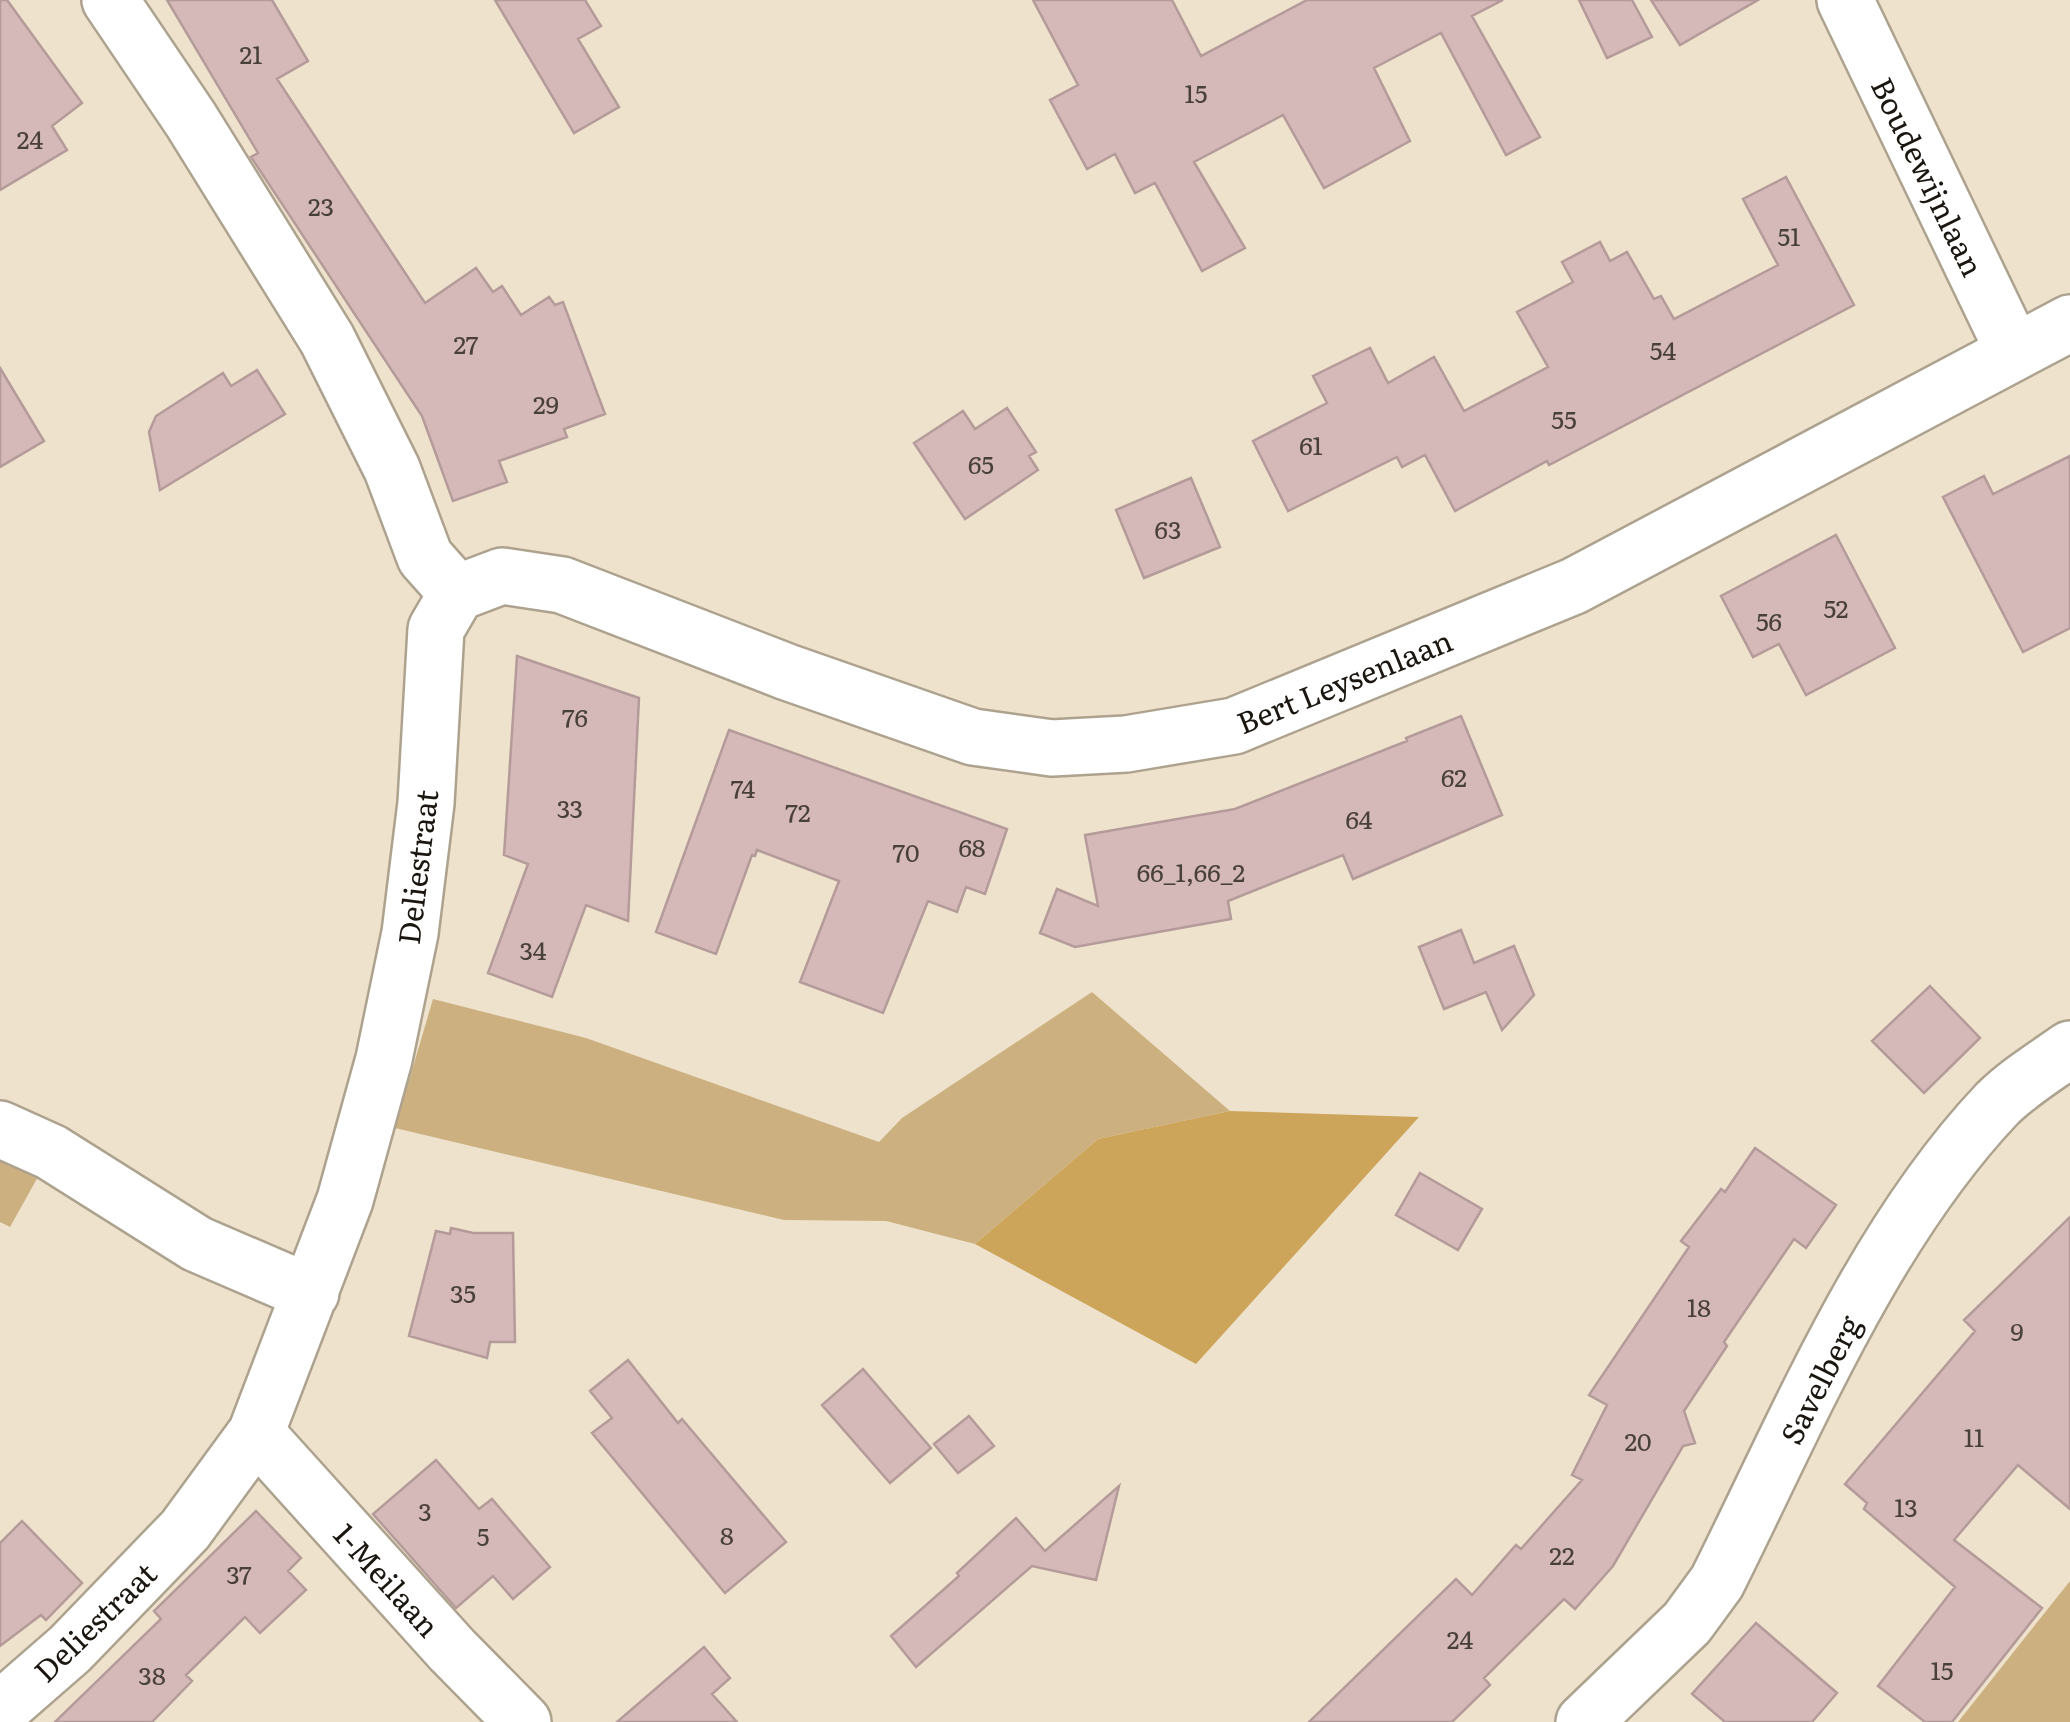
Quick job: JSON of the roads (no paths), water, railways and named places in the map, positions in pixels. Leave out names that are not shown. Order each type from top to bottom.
[{"type":"street","points":[[110,0],[191,120],[327,339],[392,468],[425,557],[457,593]]},
{"type":"street","name":"Boudewijnlaan","points":[[1845,0],[2014,352]]},
{"type":"street","name":"Bert Leysenlaan","points":[[457,593],[502,576],[562,585],[787,672],[974,737],[1052,748],[1126,744],[1234,726],[1574,586],[2070,324]]},
{"type":"street","name":"Deliestraat","points":[[0,1710],[70,1649],[185,1530],[256,1433],[350,1182],[384,1060],[406,952],[426,804],[436,629],[457,593]]},
{"type":"street","name":"Savelberg","points":[[1584,1722],[1687,1623],[1716,1582],[1863,1291],[1927,1189],[2000,1102],[2070,1048]]},
{"type":"street","points":[[0,1129],[51,1152],[197,1244],[311,1293]]},
{"type":"street","name":"1-Meilaan","points":[[256,1433],[523,1722]]}]
